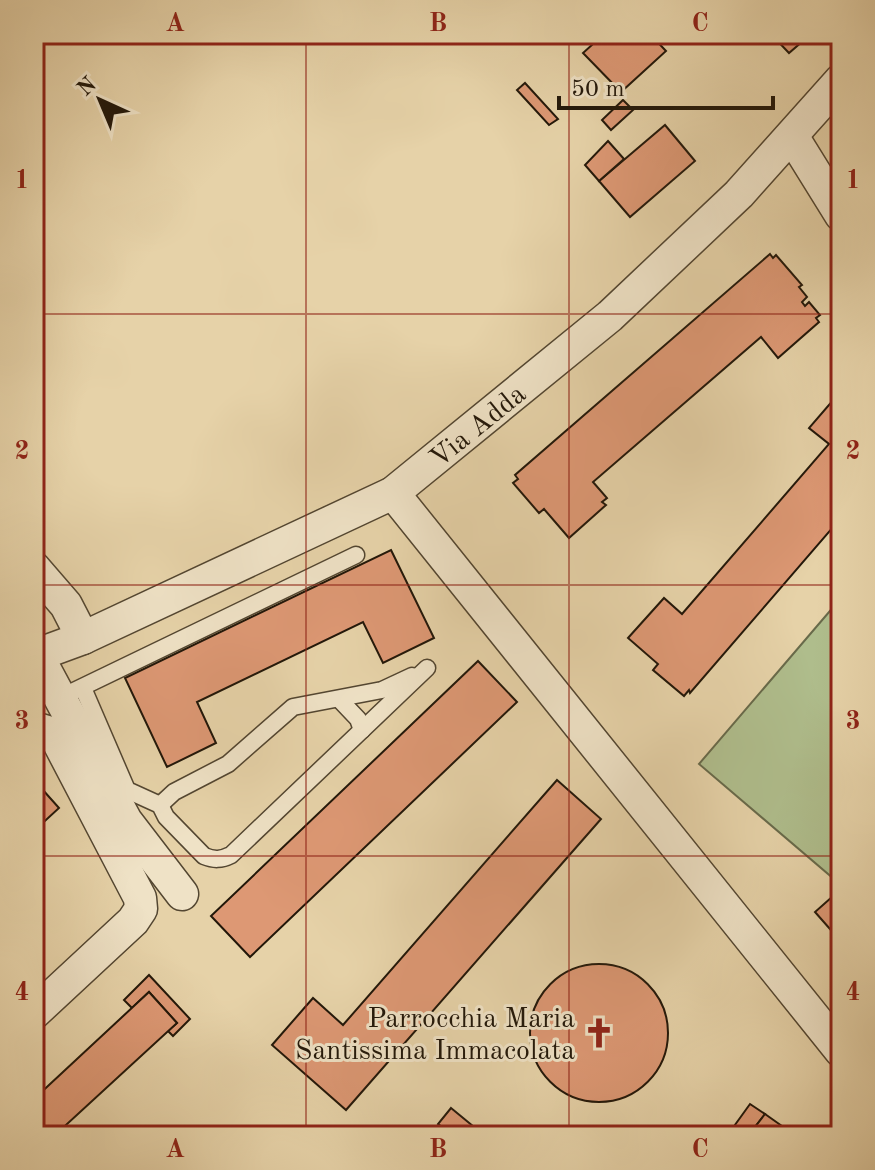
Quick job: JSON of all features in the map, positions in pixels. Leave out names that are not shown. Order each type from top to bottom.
[{"type":"street","name":"Via Adda","points":[[36,655],[83,638],[393,493],[610,316],[739,194],[841,80]]},
{"type":"street","points":[[792,136],[841,215]]},
{"type":"street","points":[[393,493],[841,1051]]},
{"type":"street","points":[[34,568],[66,605],[83,638]]},
{"type":"street","points":[[36,655],[70,688],[126,821],[182,894]]},
{"type":"street","points":[[34,728],[51,733],[58,741],[140,898],[141,909],[133,921],[34,1013]]},
{"type":"lane","points":[[160,805],[174,792],[228,764],[293,707],[382,690],[427,668],[224,859],[204,856],[166,817],[160,805],[127,790],[70,688],[356,555]]},
{"type":"lane","points":[[339,699],[358,719],[362,730]]},
{"type":"green space","points":[[841,598],[841,885],[699,764]]},
{"type":"building","points":[[604,34],[650,34],[666,51],[621,92],[583,53]]},
{"type":"building","points":[[771,34],[811,34],[789,53]]},
{"type":"building","points":[[525,83],[558,119],[549,125],[517,90]]},
{"type":"building","points":[[623,100],[633,110],[611,130],[602,120]]},
{"type":"building","points":[[665,125],[695,161],[630,217],[599,181]]},
{"type":"building","points":[[608,141],[624,159],[599,181],[585,165]]},
{"type":"building","points":[[770,254],[773,258],[776,255],[802,285],[799,287],[807,297],[802,302],[805,306],[809,302],[820,315],[816,318],[819,322],[778,358],[761,337],[593,482],[607,498],[602,502],[606,505],[569,538],[544,509],[539,513],[513,483],[518,479],[515,475]]},
{"type":"building","points":[[841,391],[841,518],[690,693],[689,690],[684,696],[653,670],[658,664],[628,638],[664,598],[682,614],[829,444],[809,428]]},
{"type":"building","points":[[391,550],[434,638],[383,663],[363,622],[197,702],[216,743],[167,767],[125,678]]},
{"type":"building","points":[[478,661],[517,702],[250,957],[211,916]]},
{"type":"building","points":[[34,780],[59,808],[34,831]]},
{"type":"building","points":[[557,780],[601,819],[346,1110],[272,1045],[313,998],[343,1025]]},
{"type":"building","points":[[841,889],[841,933],[837,937],[815,912]]},
{"type":"building","name":"Parrocchia Maria Santissima Immacolata","points":[[599,964],[625,970],[647,985],[662,1007],[668,1033],[662,1059],[647,1081],[625,1096],[599,1102],[573,1096],[551,1081],[536,1059],[530,1033],[536,1007],[551,985],[573,970]]},
{"type":"building","points":[[149,975],[190,1019],[173,1036],[168,1031],[177,1023],[149,992],[132,1008],[124,1000]]},
{"type":"building","points":[[149,992],[177,1023],[54,1136],[34,1136],[34,1099]]},
{"type":"building","points":[[750,1104],[765,1114],[748,1136],[727,1136]]},
{"type":"building","points":[[451,1108],[485,1136],[439,1136],[445,1129],[438,1124]]},
{"type":"building","points":[[765,1114],[796,1136],[748,1136]]},
{"type":"place","name":"Parrocchia Maria Santissima Immacolata","points":[[599,1033]]}]
